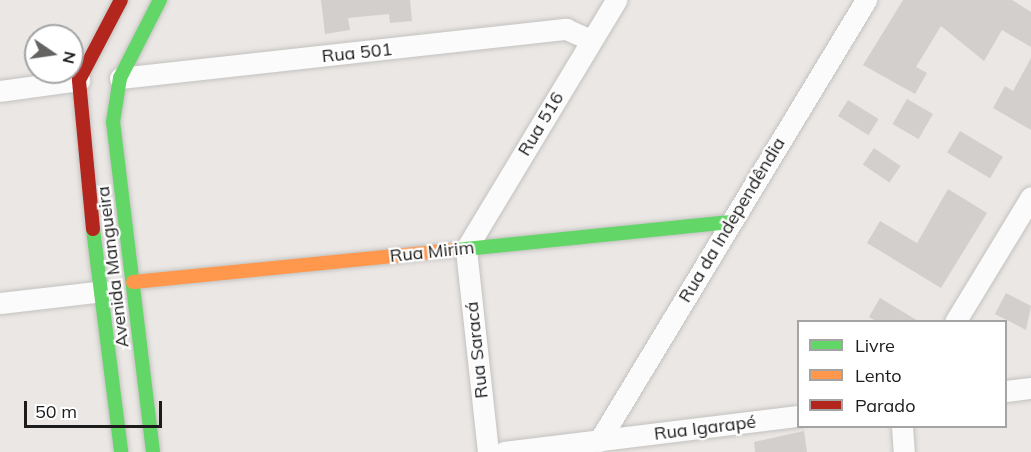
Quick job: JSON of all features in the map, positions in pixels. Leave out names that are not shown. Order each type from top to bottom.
[{"type":"street","points":[[84,72],[121,0]]},
{"type":"street","name":"Avenida Mangueira","points":[[153,452],[113,122],[120,78],[160,0]]},
{"type":"street","name":"Rua 516","points":[[466,249],[616,0]]},
{"type":"street","name":"Rua da Independêndia","points":[[599,441],[866,0]]},
{"type":"street","name":"Rua 501","points":[[120,78],[566,29],[591,40]]},
{"type":"street","points":[[0,91],[51,84]]},
{"type":"street","name":"Avenida Mangueira","points":[[80,84],[80,120],[103,291],[121,452]]},
{"type":"street","points":[[956,320],[1031,197]]},
{"type":"street","name":"Rua Mirim","points":[[133,282],[731,222]]},
{"type":"street","name":"Rua Saracá","points":[[466,249],[488,452]]},
{"type":"street","points":[[0,303],[103,291]]},
{"type":"street","points":[[1007,391],[1031,388]]},
{"type":"street","name":"Rua Igarapé","points":[[504,452],[797,416]]},
{"type":"street","points":[[902,428],[904,452]]},
{"type":"building","points":[[321,0],[410,0],[412,21],[390,23],[389,14],[348,18],[350,30],[325,34]]},
{"type":"building","points":[[903,0],[1012,0],[1031,12],[1031,47],[1002,30],[984,61],[941,26],[916,67],[927,73],[915,94],[863,65]]},
{"type":"building","points":[[1031,58],[1031,130],[993,108],[1005,86],[1013,91]]},
{"type":"building","points":[[907,99],[933,114],[918,139],[892,124]]},
{"type":"building","points":[[848,100],[879,119],[868,135],[838,116]]},
{"type":"building","points":[[960,131],[1003,157],[990,178],[947,152]]},
{"type":"building","points":[[874,148],[901,166],[889,182],[863,165]]},
{"type":"building","points":[[948,189],[987,213],[941,288],[867,243],[880,221],[917,243]]},
{"type":"building","points":[[1006,293],[1031,306],[1026,330],[995,314]]},
{"type":"building","points":[[880,298],[916,320],[874,320],[869,317]]},
{"type":"building","points":[[804,431],[807,452],[755,452],[754,442]]},
{"type":"traffic: fast","points":[[153,452],[113,122],[120,78],[160,0]]},
{"type":"traffic: fast","points":[[455,250],[731,222]]},
{"type":"traffic: fast","points":[[93,229],[121,452]]},
{"type":"traffic: slow","points":[[133,282],[455,250]]},
{"type":"traffic: jam","points":[[93,229],[79,80],[121,0]]}]
